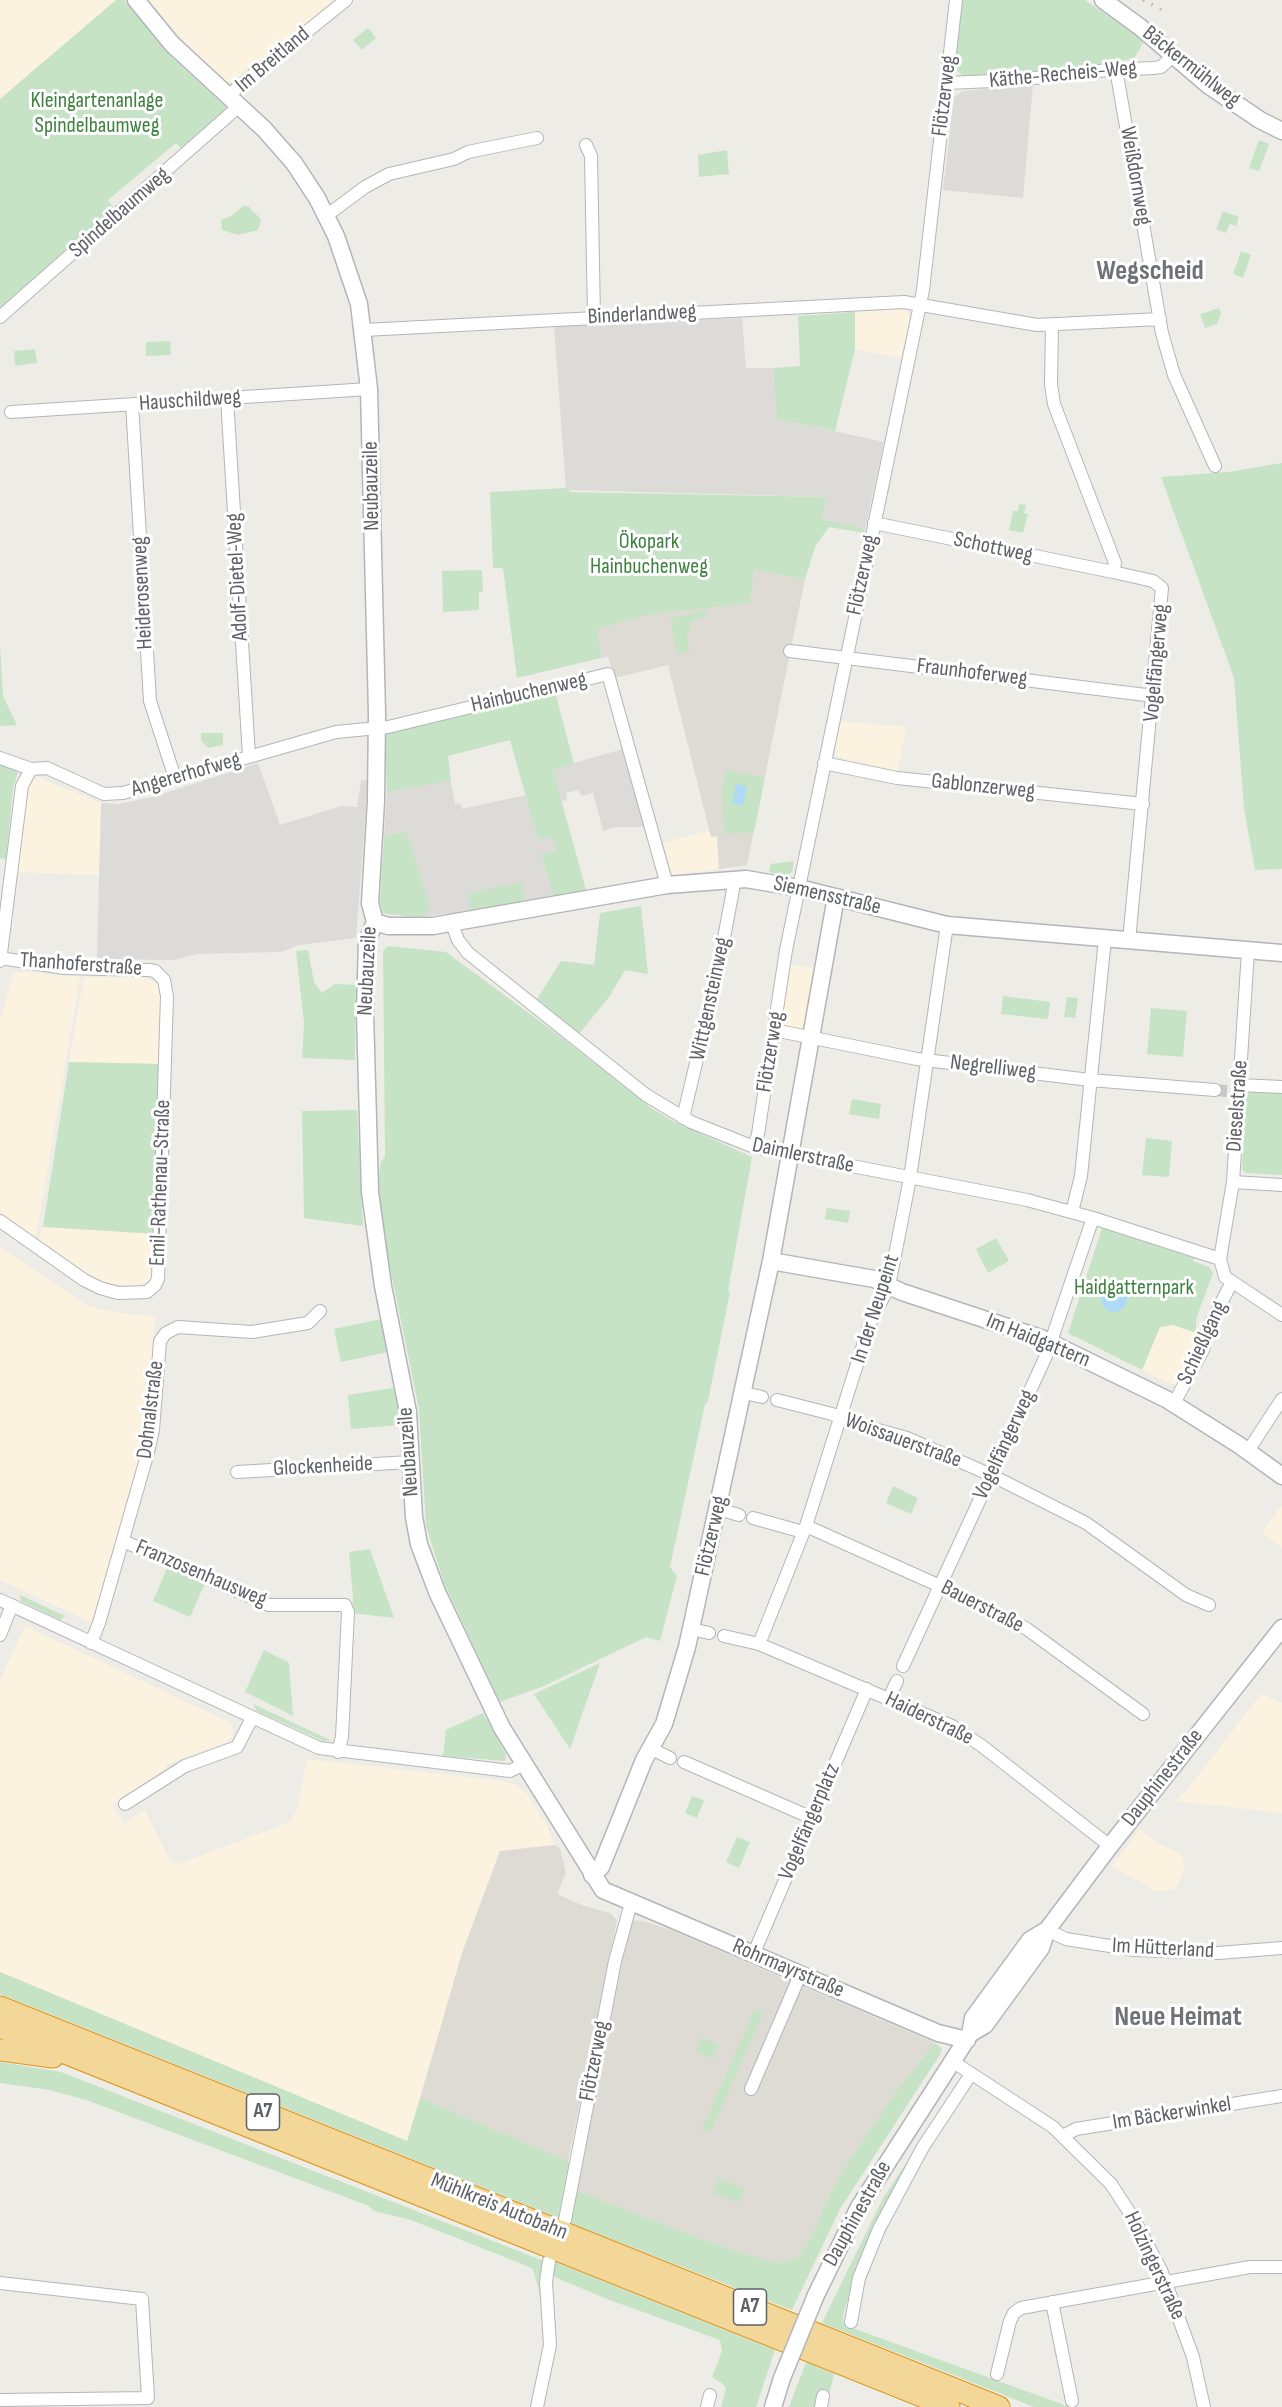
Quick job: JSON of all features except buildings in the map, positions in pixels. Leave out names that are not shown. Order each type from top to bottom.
[{"type":"highway","name":"Mühlkreis Autobahn","points":[[0,2007],[999,2407]]},
{"type":"highway","name":"Mühlkreis Autobahn","points":[[0,2027],[949,2407]]},
{"type":"highway","points":[[0,2050],[81,2060]]},
{"type":"street","name":"Neubauzeile","points":[[136,0],[172,44],[233,103],[264,129],[294,163],[326,216],[352,280],[364,330],[369,389],[377,728],[376,801],[370,903],[375,922],[367,941],[365,1002],[370,1192],[383,1286],[408,1412],[414,1517],[427,1566],[467,1658],[524,1764],[592,1875],[611,1895]]},
{"type":"street","name":"Im Breitland","points":[[233,103],[237,88],[346,0]]},
{"type":"street","name":"Flötzerweg","points":[[754,1147],[786,950],[920,304],[956,0]]},
{"type":"street","name":"Bäckermühlweg","points":[[1103,0],[1235,104],[1282,131]]},
{"type":"street","name":"Käthe-Recheis-Weg","points":[[947,83],[1016,80],[1116,69],[1161,67],[1174,55]]},
{"type":"street","name":"Weißdornweg","points":[[1116,69],[1160,319],[1174,375],[1215,466]]},
{"type":"street","name":"Spindelbaumweg","points":[[0,317],[233,103]]},
{"type":"street","points":[[326,216],[365,187],[389,174],[454,159],[468,152],[537,138]]},
{"type":"street","points":[[586,145],[591,156],[594,317]]},
{"type":"street","name":"Binderlandweg","points":[[364,330],[888,303],[920,304]]},
{"type":"street","points":[[920,304],[1004,320],[1052,325],[1160,319]]},
{"type":"street","points":[[1052,325],[1051,384],[1054,404],[1114,563],[1113,572]]},
{"type":"street","name":"Hauschildweg","points":[[11,412],[369,389]]},
{"type":"street","name":"Adolf-Dietel-Weg","points":[[227,399],[249,756]]},
{"type":"street","name":"Heiderosenweg","points":[[132,405],[150,701],[175,778]]},
{"type":"street","name":"Schottweg","points":[[874,523],[1113,572]]},
{"type":"street","name":"Vogelfängerweg","points":[[1113,572],[1159,583],[1162,588],[1154,696],[1129,941]]},
{"type":"street","name":"Fraunhoferweg","points":[[790,651],[1154,696]]},
{"type":"street","name":"Hainbuchenweg","points":[[377,728],[608,674],[667,885]]},
{"type":"street","name":"Angererhofweg","points":[[0,758],[21,763],[31,769],[35,766],[46,768],[96,791],[114,794],[336,732],[377,728]]},
{"type":"street","name":"Gablonzerweg","points":[[825,763],[897,778],[1143,804]]},
{"type":"street","points":[[0,959],[22,786],[31,769]]},
{"type":"street","name":"Siemensstraße","points":[[375,922],[392,926],[452,924],[667,885],[735,879],[757,880],[799,888],[947,925],[1282,953]]},
{"type":"street","name":"Wittgensteinweg","points":[[683,1118],[717,973],[735,879]]},
{"type":"street","name":"Flötzerweg","points":[[592,1875],[601,1867],[650,1748],[664,1724],[691,1629],[771,1261],[836,897]]},
{"type":"street","name":"Daimlerstraße","points":[[452,924],[458,940],[468,953],[646,1095],[683,1118],[754,1147],[790,1156],[1027,1200],[1093,1218],[1220,1259]]},
{"type":"street","name":"In der Neupeint","points":[[759,1644],[805,1529],[870,1323],[889,1286],[910,1178],[947,925]]},
{"type":"street","points":[[1072,1212],[1081,1176],[1105,939]]},
{"type":"street","name":"Dieselstraße","points":[[1220,1259],[1233,1182],[1236,1089],[1248,951]]},
{"type":"street","name":"Thanhoferstraße","points":[[0,959],[64,968],[149,970],[161,975]]},
{"type":"street","name":"Emil-Rathenau-Straße","points":[[0,1221],[93,1284],[118,1293],[138,1293],[151,1290],[155,1285],[159,1272],[167,996],[161,975]]},
{"type":"street","name":"Negrelliweg","points":[[774,1030],[927,1060],[1090,1080],[1215,1090]]},
{"type":"street","points":[[1236,1089],[1282,1087]]},
{"type":"street","points":[[1233,1182],[1282,1185]]},
{"type":"street","name":"Vogelfängerweg","points":[[903,1666],[1051,1343],[1093,1218]]},
{"type":"street","points":[[1220,1259],[1225,1277],[1282,1315]]},
{"type":"street","name":"Im Haidgattern","points":[[771,1261],[874,1280],[1051,1343],[1174,1403],[1282,1476]]},
{"type":"street","name":"Schießlgang","points":[[1174,1403],[1203,1350],[1206,1330],[1232,1282]]},
{"type":"street","name":"Dohnalstraße","points":[[91,1642],[123,1541],[153,1430],[157,1356],[160,1341],[166,1333],[178,1327],[235,1332],[267,1330],[308,1323],[320,1311]]},
{"type":"street","points":[[744,1393],[762,1397]]},
{"type":"street","points":[[1248,1451],[1282,1399]]},
{"type":"street","name":"Woissauerstraße","points":[[777,1400],[918,1443],[991,1475],[1086,1522],[1186,1595],[1209,1605]]},
{"type":"street","name":"Glockenheide","points":[[237,1472],[410,1462]]},
{"type":"street","points":[[718,1509],[739,1515]]},
{"type":"street","name":"Bauerstraße","points":[[753,1518],[805,1529],[940,1586],[1027,1629],[1143,1714]]},
{"type":"street","name":"Franzosenhausweg","points":[[123,1541],[269,1605],[345,1605],[348,1612],[342,1737],[338,1752]]},
{"type":"street","points":[[0,1600],[304,1743],[338,1752],[510,1771],[524,1764]]},
{"type":"street","points":[[0,1635],[12,1605]]},
{"type":"street","name":"Dauphinestraße","points":[[773,2407],[816,2295],[859,2207],[952,2061],[968,2037],[985,2025],[1041,1948],[1047,1930],[1110,1846],[1282,1628]]},
{"type":"street","points":[[691,1629],[709,1633]]},
{"type":"street","name":"Haiderstraße","points":[[724,1636],[759,1644],[952,1726],[982,1746],[1110,1846]]},
{"type":"street","points":[[889,1698],[897,1681]]},
{"type":"street","name":"Vogelfängerplatz","points":[[753,1955],[867,1689]]},
{"type":"street","points":[[125,1804],[176,1771],[237,1747],[252,1718]]},
{"type":"street","points":[[650,1748],[670,1758]]},
{"type":"street","points":[[684,1762],[812,1818]]},
{"type":"street","name":"Rohrmayrstraße","points":[[611,1895],[938,2033],[968,2037]]},
{"type":"street","name":"Flötzerweg","points":[[566,2220],[615,1961],[631,1903]]},
{"type":"street","name":"Im Hütterland","points":[[1047,1930],[1066,1939],[1144,1951],[1218,1953],[1282,1948]]},
{"type":"street","points":[[751,2089],[801,1975]]},
{"type":"street","name":"Holzingerstraße","points":[[952,2061],[1027,2108],[1063,2136],[1094,2166],[1123,2202],[1148,2243],[1165,2282],[1193,2357],[1204,2407]]},
{"type":"street","name":"Dauphinestraße","points":[[851,2322],[859,2278],[879,2229],[923,2147],[971,2074]]},
{"type":"street","name":"Im Bäckerwinkel","points":[[1063,2136],[1076,2129],[1282,2096]]},
{"type":"street","points":[[537,2407],[550,2345],[546,2282],[549,2261]]},
{"type":"street","points":[[997,2374],[1014,2313],[1021,2308],[1250,2267],[1282,2267]]},
{"type":"street","points":[[0,2283],[142,2299],[148,2398],[0,2400]]},
{"type":"street","points":[[1052,2302],[1072,2402]]},
{"type":"shaded area","points":[[0,0],[116,0],[0,99]]},
{"type":"shaded area","points":[[148,0],[340,0],[233,82],[227,84],[203,63]]},
{"type":"shaded area","points":[[1033,84],[1023,198],[943,190],[954,97],[963,91]]},
{"type":"shaded area","points":[[904,309],[910,316],[901,358],[855,349],[855,312]]},
{"type":"shaded area","points":[[742,318],[746,368],[773,368],[778,419],[884,442],[865,529],[822,519],[826,497],[566,490],[554,326]]},
{"type":"shaded area","points":[[754,570],[805,579],[747,865],[719,869],[717,836],[711,837],[668,665],[615,678],[608,657],[601,658],[596,629],[653,614]]},
{"type":"shaded area","points":[[841,721],[906,727],[898,771],[838,757],[835,751]]},
{"type":"shaded area","points":[[623,749],[646,827],[616,827],[603,831],[593,793],[581,796],[578,790],[566,793],[567,800],[561,801],[553,769]]},
{"type":"shaded area","points":[[258,763],[280,825],[341,806],[357,807],[361,780],[368,780],[356,938],[299,945],[281,952],[197,954],[173,960],[97,959],[101,803],[119,804],[156,796]]},
{"type":"shaded area","points":[[37,777],[101,803],[99,875],[18,872],[28,785]]},
{"type":"shaded area","points":[[451,781],[455,804],[460,803],[462,809],[526,795],[538,840],[552,836],[556,851],[541,856],[553,896],[525,901],[522,883],[467,894],[470,911],[418,917],[423,916],[405,831],[384,837],[387,792]]},
{"type":"shaded area","points":[[710,830],[711,837],[717,836],[719,869],[673,875],[663,843]]},
{"type":"shaded area","points":[[787,964],[817,969],[807,1032],[779,1025]]},
{"type":"shaded area","points":[[14,973],[80,977],[36,1238],[0,1213],[0,1020]]},
{"type":"shaded area","points":[[84,977],[146,978],[160,984],[162,988],[162,1064],[69,1062]]},
{"type":"shaded area","points":[[43,1227],[158,1234],[153,1279],[133,1287],[100,1281],[38,1241]]},
{"type":"shaded area","points":[[0,1247],[88,1306],[112,1312],[155,1316],[146,1436],[93,1623],[0,1580]]},
{"type":"shaded area","points":[[1173,1325],[1196,1333],[1198,1347],[1179,1382],[1174,1385],[1142,1370],[1160,1327]]},
{"type":"shaded area","points":[[1282,1505],[1282,1548],[1262,1532]]},
{"type":"shaded area","points":[[25,1626],[227,1721],[232,1726],[233,1736],[228,1741],[166,1765],[167,1768],[112,1805],[124,1824],[145,1810],[171,1862],[179,1864],[292,1821],[299,1802],[307,1759],[503,1781],[516,1785],[527,1794],[548,1828],[554,1845],[500,1851],[462,1953],[408,2141],[0,1972],[0,1680]]},
{"type":"shaded area","points":[[1261,1694],[1282,1703],[1282,1813],[1175,1801],[1188,1789]]},
{"type":"shaded area","points":[[1140,1829],[1156,1842],[1182,1855],[1184,1869],[1176,1889],[1156,1891],[1112,1866]]},
{"type":"shaded area","points":[[554,1845],[560,1848],[566,1873],[557,1894],[584,1906],[610,1913],[617,1920],[568,2161],[420,2098],[462,1953],[500,1851]]},
{"type":"shaded area","points":[[630,1920],[643,1921],[671,1930],[935,2043],[900,2086],[843,2170],[825,2203],[816,2228],[798,2258],[779,2263],[747,2254],[706,2241],[576,2190],[580,2157]]},
{"type":"green space","name":"Kleingartenanlage Spindelbaumweg","points":[[116,0],[125,0],[174,59],[228,109],[183,151],[176,143],[108,200],[115,210],[0,308],[0,99]]},
{"type":"green space","points":[[962,0],[1085,0],[1144,41],[1134,59],[1022,75],[964,77],[954,67]]},
{"type":"green space","points":[[368,28],[376,38],[362,50],[353,40]]},
{"type":"green space","points":[[1259,140],[1269,144],[1259,171],[1249,168]]},
{"type":"green space","points":[[727,150],[729,174],[699,177],[698,155]]},
{"type":"green space","points":[[243,206],[248,206],[258,216],[261,221],[258,230],[238,235],[222,230],[221,220],[231,216]]},
{"type":"green space","points":[[1223,211],[1239,217],[1236,226],[1230,224],[1226,233],[1216,229]]},
{"type":"green space","points":[[1241,251],[1251,255],[1243,278],[1233,274]]},
{"type":"green space","points":[[1219,308],[1221,313],[1217,324],[1205,328],[1200,314]]},
{"type":"green space","points":[[855,312],[855,349],[835,431],[777,419],[773,368],[800,366],[798,316]]},
{"type":"green space","points":[[170,341],[171,355],[146,356],[146,342]]},
{"type":"green space","points":[[35,349],[37,363],[15,366],[14,351]]},
{"type":"green space","points":[[1282,463],[1282,869],[1255,870],[1244,809],[1234,678],[1161,477],[1228,472]]},
{"type":"green space","name":"Ökopark Hainbuchenweg","points":[[566,488],[571,492],[826,497],[822,519],[865,529],[864,533],[829,527],[816,545],[805,579],[754,570],[750,603],[653,614],[597,629],[601,658],[517,678],[503,568],[493,568],[490,492]]},
{"type":"green space","points":[[1019,504],[1026,505],[1024,513],[1028,514],[1023,533],[1009,530],[1013,511],[1018,511]]},
{"type":"green space","points":[[482,570],[483,592],[479,592],[479,610],[443,612],[442,571]]},
{"type":"green space","points":[[706,610],[708,616],[691,621],[690,633],[687,633],[689,652],[677,655],[670,618]]},
{"type":"green space","points":[[0,644],[3,696],[17,725],[0,726]]},
{"type":"green space","points":[[555,692],[574,764],[553,770],[586,890],[553,896],[541,855],[556,851],[552,837],[538,840],[510,740],[448,756],[451,781],[387,792],[385,738],[387,733],[398,730]]},
{"type":"green space","points":[[201,733],[223,733],[223,745],[208,748],[201,740]]},
{"type":"green space","points":[[0,764],[18,769],[13,789],[6,860],[0,858]]},
{"type":"green space","points":[[726,770],[765,778],[754,832],[724,834],[722,789]]},
{"type":"green space","points":[[406,831],[430,907],[423,916],[418,917],[383,913],[380,902],[384,837]]},
{"type":"green space","points":[[794,861],[792,872],[787,876],[769,872],[771,864]]},
{"type":"green space","points":[[522,882],[525,901],[470,911],[467,894]]},
{"type":"green space","points":[[641,906],[648,974],[625,970],[609,997],[579,1034],[537,999],[561,961],[594,965],[600,913]]},
{"type":"green space","points":[[388,946],[446,952],[560,1036],[650,1107],[671,1120],[752,1157],[728,1291],[730,1292],[670,1567],[677,1576],[660,1641],[646,1637],[544,1686],[500,1702],[444,1583],[426,1526],[419,1409],[387,1253],[378,1181],[381,1161],[385,1157],[383,951]]},
{"type":"green space","points":[[308,950],[314,982],[322,993],[335,984],[356,985],[355,1060],[302,1058],[304,1023],[296,951]]},
{"type":"green space","points":[[1003,996],[1050,1002],[1048,1019],[1001,1014]]},
{"type":"green space","points":[[1067,997],[1078,998],[1075,1018],[1064,1017]]},
{"type":"green space","points":[[1151,1008],[1187,1011],[1183,1057],[1147,1054]]},
{"type":"green space","points":[[69,1062],[162,1064],[158,1234],[43,1227]]},
{"type":"green space","points":[[1250,1091],[1282,1092],[1282,1175],[1245,1173],[1242,1169],[1246,1096]]},
{"type":"green space","points":[[852,1099],[881,1104],[879,1119],[849,1114]]},
{"type":"green space","points":[[357,1110],[363,1226],[304,1218],[302,1111]]},
{"type":"green space","points":[[1146,1138],[1172,1141],[1169,1177],[1142,1175]]},
{"type":"green space","points":[[827,1208],[850,1211],[848,1223],[825,1219]]},
{"type":"green space","name":"Haidgatternpark","points":[[1102,1228],[1194,1258],[1193,1261],[1209,1267],[1213,1273],[1196,1319],[1196,1333],[1173,1325],[1160,1327],[1142,1370],[1068,1333]]},
{"type":"green space","points":[[996,1238],[1009,1261],[988,1273],[976,1249]]},
{"type":"green space","points":[[381,1319],[388,1352],[341,1362],[334,1329]]},
{"type":"green space","points":[[396,1389],[400,1425],[351,1429],[348,1395]]},
{"type":"green space","points":[[893,1486],[918,1498],[911,1514],[886,1503]]},
{"type":"green space","points":[[370,1549],[394,1618],[352,1613],[349,1552]]},
{"type":"green space","points":[[168,1566],[205,1583],[190,1617],[153,1601]]},
{"type":"green space","points":[[20,1595],[65,1616],[60,1620],[21,1601]]},
{"type":"green space","points":[[264,1650],[289,1663],[293,1716],[245,1692]]},
{"type":"green space","points":[[600,1663],[570,1749],[534,1694]]},
{"type":"green space","points":[[253,1704],[332,1741],[323,1741],[257,1711]]},
{"type":"green space","points":[[483,1713],[506,1754],[505,1761],[443,1756],[446,1730]]},
{"type":"green space","points":[[692,1796],[704,1800],[697,1818],[685,1813]]},
{"type":"green space","points":[[737,1837],[750,1842],[739,1868],[726,1862]]},
{"type":"green space","points":[[0,1972],[407,2141],[420,2098],[568,2161],[572,2169],[562,2219],[0,1994]]},
{"type":"green space","points":[[755,2009],[763,2013],[711,2132],[702,2129]]},
{"type":"green space","points":[[702,2038],[719,2045],[713,2058],[696,2051]]},
{"type":"green space","points":[[935,2043],[942,2049],[941,2053],[840,2209],[792,2310],[568,2222],[576,2190],[706,2241],[747,2254],[779,2263],[798,2258],[816,2228],[825,2203],[843,2170],[900,2086]]},
{"type":"green space","points":[[0,2062],[61,2072],[544,2261],[544,2301],[541,2298],[533,2269],[527,2266],[411,2220],[374,2211],[369,2206],[89,2101],[50,2090],[0,2083]]},
{"type":"green space","points":[[962,2079],[855,2272],[843,2316],[844,2325],[1070,2407],[1034,2407],[822,2323],[883,2198]]},
{"type":"green space","points":[[718,2178],[745,2189],[739,2203],[713,2192]]},
{"type":"green space","points":[[552,2261],[775,2350],[756,2407],[721,2407],[726,2389],[723,2384],[712,2377],[722,2351],[720,2340],[559,2279],[550,2274]]},
{"type":"green space","points":[[806,2362],[834,2374],[826,2407],[789,2407]]},
{"type":"water","points":[[736,784],[747,786],[743,806],[732,803]]},
{"type":"water","points":[[1114,1286],[1123,1290],[1127,1299],[1123,1308],[1114,1312],[1105,1308],[1101,1299],[1105,1290]]},
{"type":"tunnel","points":[[1215,1090],[1228,1091]]},
{"type":"railway","points":[[1143,0],[1168,13]]},
{"type":"district","name":"Wegscheid","points":[[1150,272]]},
{"type":"district","name":"Neue Heimat","points":[[1178,2018]]}]
